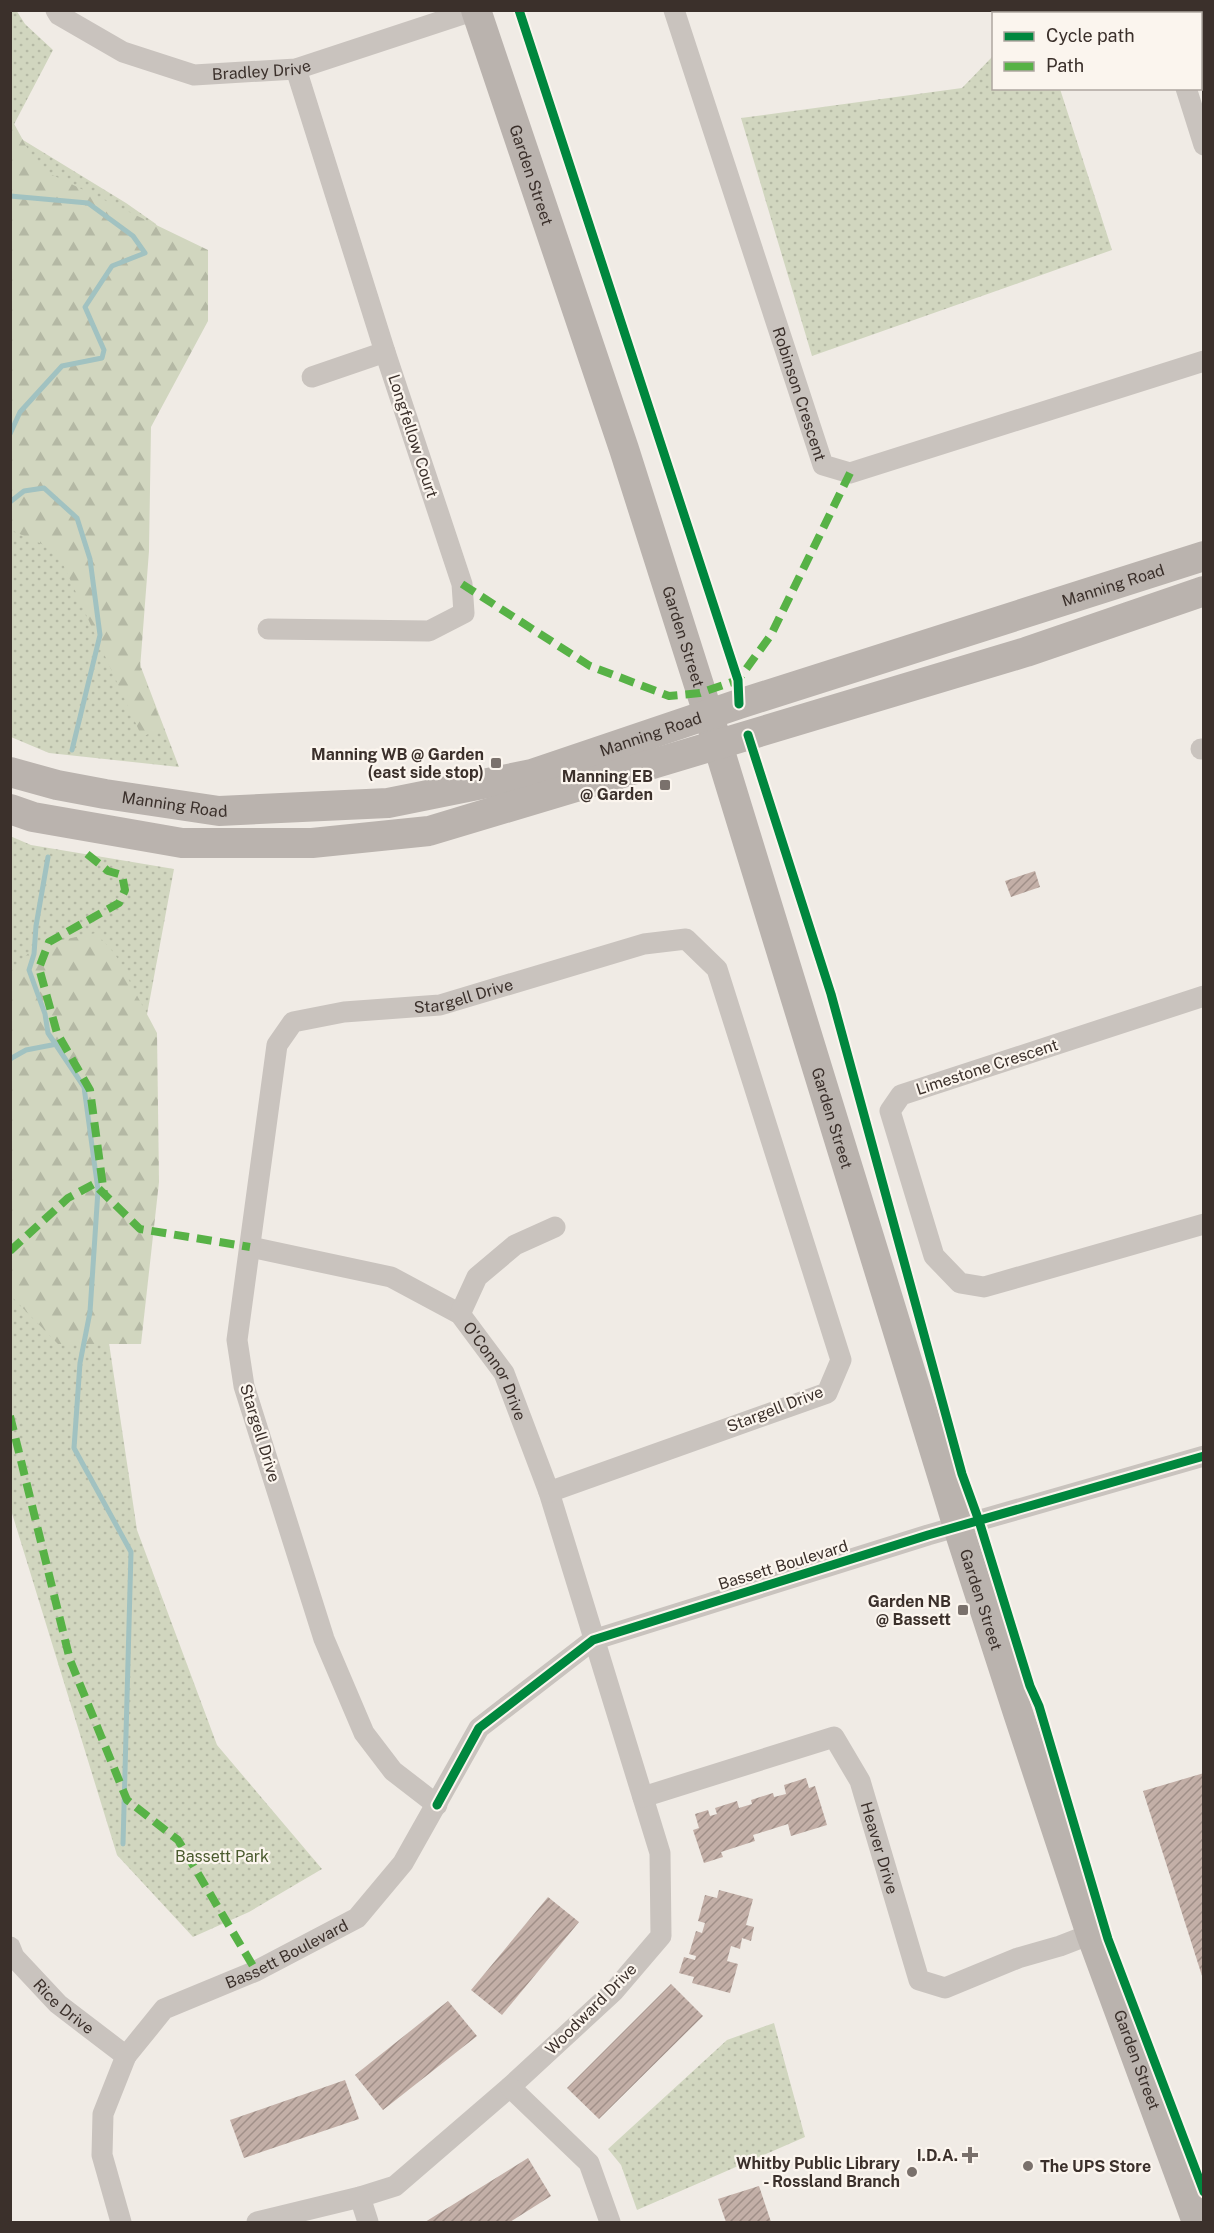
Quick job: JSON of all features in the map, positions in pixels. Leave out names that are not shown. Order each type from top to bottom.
[{"type":"main road","name":"Garden Street","points":[[476,10],[624,449],[718,745],[958,1527],[1091,1934],[1197,2223]]},
{"type":"main road","name":"Manning Road","points":[[10,772],[57,785],[105,794],[219,811],[388,802],[532,774],[708,714],[1203,556]]},
{"type":"main road","name":"Manning Road","points":[[10,809],[33,817],[182,843],[312,843],[429,831],[1026,652],[1203,591]]},
{"type":"street","name":"Bradley Drive","points":[[56,10],[59,15],[123,52],[194,75],[296,69],[476,10]]},
{"type":"street","name":"Robinson Crescent","points":[[674,10],[823,465],[850,473],[1203,361]]},
{"type":"street","name":"Longfellow Court","points":[[268,630],[429,631],[464,614],[462,584],[385,352],[296,69]]},
{"type":"street","points":[[1187,90],[1203,145]]},
{"type":"street","points":[[312,377],[385,352]]},
{"type":"street","name":"Stargell Drive","points":[[437,1805],[393,1771],[364,1733],[324,1639],[244,1386],[237,1340],[277,1045],[294,1022],[344,1012],[440,1005],[644,944],[686,939],[717,969],[841,1360],[827,1393],[549,1492]]},
{"type":"street","name":"Limestone Crescent","points":[[1203,996],[901,1095],[890,1111],[934,1256],[960,1283],[984,1287],[1203,1224]]},
{"type":"street","points":[[460,1314],[477,1276],[515,1245],[555,1227]]},
{"type":"street","name":"O'Connor Drive","points":[[250,1247],[391,1277],[460,1314],[504,1373],[549,1492],[593,1640]]},
{"type":"street","name":"Bassett Boulevard","points":[[121,2223],[102,2154],[103,2114],[126,2056],[165,2009],[256,1971],[357,1918],[403,1863],[479,1728],[593,1640],[958,1527],[1203,1456]]},
{"type":"street","name":"Woodward Drive","points":[[257,2223],[395,2186],[510,2087],[614,1991],[661,1936],[660,1853],[593,1640]]},
{"type":"street","name":"Heaver Drive","points":[[643,1797],[834,1737],[860,1780],[919,1980],[945,1988],[1018,1958],[1091,1934]]},
{"type":"street","name":"Rice Drive","points":[[10,1947],[14,1957],[58,2004],[126,2056]]},
{"type":"street","points":[[510,2087],[589,2163],[610,2223]]},
{"type":"street","points":[[360,2197],[368,2223]]},
{"type":"green space","points":[[16,10],[25,24],[53,50],[11,130],[10,11]]},
{"type":"green space","points":[[992,57],[992,90],[1060,90],[1112,250],[812,356],[741,118],[962,88]]},
{"type":"green space","points":[[11,118],[38,168],[208,250],[208,321],[151,427],[149,551],[140,669],[163,727],[142,737],[57,551],[11,530]]},
{"type":"green space","points":[[10,132],[156,224],[171,280],[109,530],[136,654],[179,767],[49,753],[11,737]]},
{"type":"green space","name":"Bassett Park","points":[[10,836],[31,845],[174,869],[120,1160],[109,1343],[137,1530],[217,1745],[322,1869],[249,1912],[193,1937],[117,1855],[11,1510]]},
{"type":"green space","points":[[96,933],[115,954],[157,1033],[159,1182],[141,1344],[58,1344],[11,1296],[11,970],[37,945]]},
{"type":"green space","points":[[774,2023],[805,2137],[637,2210],[621,2165],[608,2149],[727,2040]]},
{"type":"building","points":[[1035,871],[1040,887],[1011,897],[1005,881]]},
{"type":"building","points":[[1204,1773],[1204,1979],[1203,1979],[1143,1791]]},
{"type":"building","points":[[806,1778],[809,1788],[815,1786],[827,1825],[791,1836],[788,1824],[753,1835],[755,1841],[721,1852],[723,1857],[704,1863],[693,1830],[699,1828],[695,1814],[708,1810],[710,1816],[717,1814],[715,1808],[737,1801],[739,1808],[752,1804],[751,1800],[773,1793],[774,1797],[786,1794],[784,1785]]},
{"type":"building","points":[[719,1890],[753,1899],[746,1925],[754,1927],[751,1941],[742,1938],[740,1949],[731,1946],[727,1961],[738,1964],[730,1993],[692,1983],[694,1977],[679,1973],[684,1957],[695,1960],[696,1956],[689,1954],[696,1931],[702,1933],[705,1923],[698,1921],[705,1895],[717,1898]]},
{"type":"building","points":[[548,1897],[579,1922],[502,2015],[471,1990]]},
{"type":"building","points":[[671,1984],[703,2016],[599,2119],[567,2088]]},
{"type":"building","points":[[448,2001],[477,2036],[383,2110],[355,2075]]},
{"type":"building","points":[[345,2080],[359,2119],[244,2158],[230,2120]]},
{"type":"building","points":[[528,2158],[551,2196],[510,2222],[425,2222]]},
{"type":"building","points":[[759,2186],[771,2222],[726,2222],[718,2199]]},
{"type":"waterway","points":[[10,196],[88,203],[133,236],[145,253],[112,266],[85,307],[104,350],[102,358],[62,366],[20,412],[10,434]]},
{"type":"waterway","points":[[10,502],[24,491],[44,488],[77,518],[90,559],[100,635],[72,750]]},
{"type":"waterway","points":[[48,857],[36,926],[34,954],[29,970],[45,1014],[48,1033],[84,1087],[98,1190],[90,1312],[80,1363],[74,1448],[131,1552],[123,1844]]},
{"type":"waterway","points":[[10,1059],[26,1050],[57,1044]]},
{"type":"marked path","points":[[462,584],[590,666],[669,696],[700,693],[738,680],[771,635],[850,473]]},
{"type":"marked path","points":[[87,854],[108,871],[122,875],[125,890],[119,903],[49,942],[39,968],[57,1033],[90,1090],[104,1194]]},
{"type":"marked path","points":[[10,1251],[68,1198],[94,1184],[140,1229],[250,1247]]},
{"type":"marked path","points":[[10,1416],[70,1660],[127,1800],[178,1840],[256,1971]]},
{"type":"cycle path","points":[[519,10],[738,680],[739,704]]},
{"type":"cycle path","points":[[748,735],[831,994],[962,1474],[979,1521],[1030,1686],[1039,1706],[1108,1939],[1204,2192]]},
{"type":"cycle path","points":[[437,1805],[479,1728],[593,1640],[928,1535],[1204,1456]]},
{"type":"place","name":"Manning WB @ Garden (east side stop)","points":[[496,763]]},
{"type":"place","name":"Manning EB @ Garden","points":[[665,785]]},
{"type":"place","name":"Garden NB @ Bassett","points":[[963,1610]]},
{"type":"place","name":"I.D.A.","points":[[970,2155]]},
{"type":"place","name":"The UPS Store","points":[[1028,2166]]},
{"type":"place","name":"Whitby Public Library - Rossland Branch","points":[[912,2172]]}]
